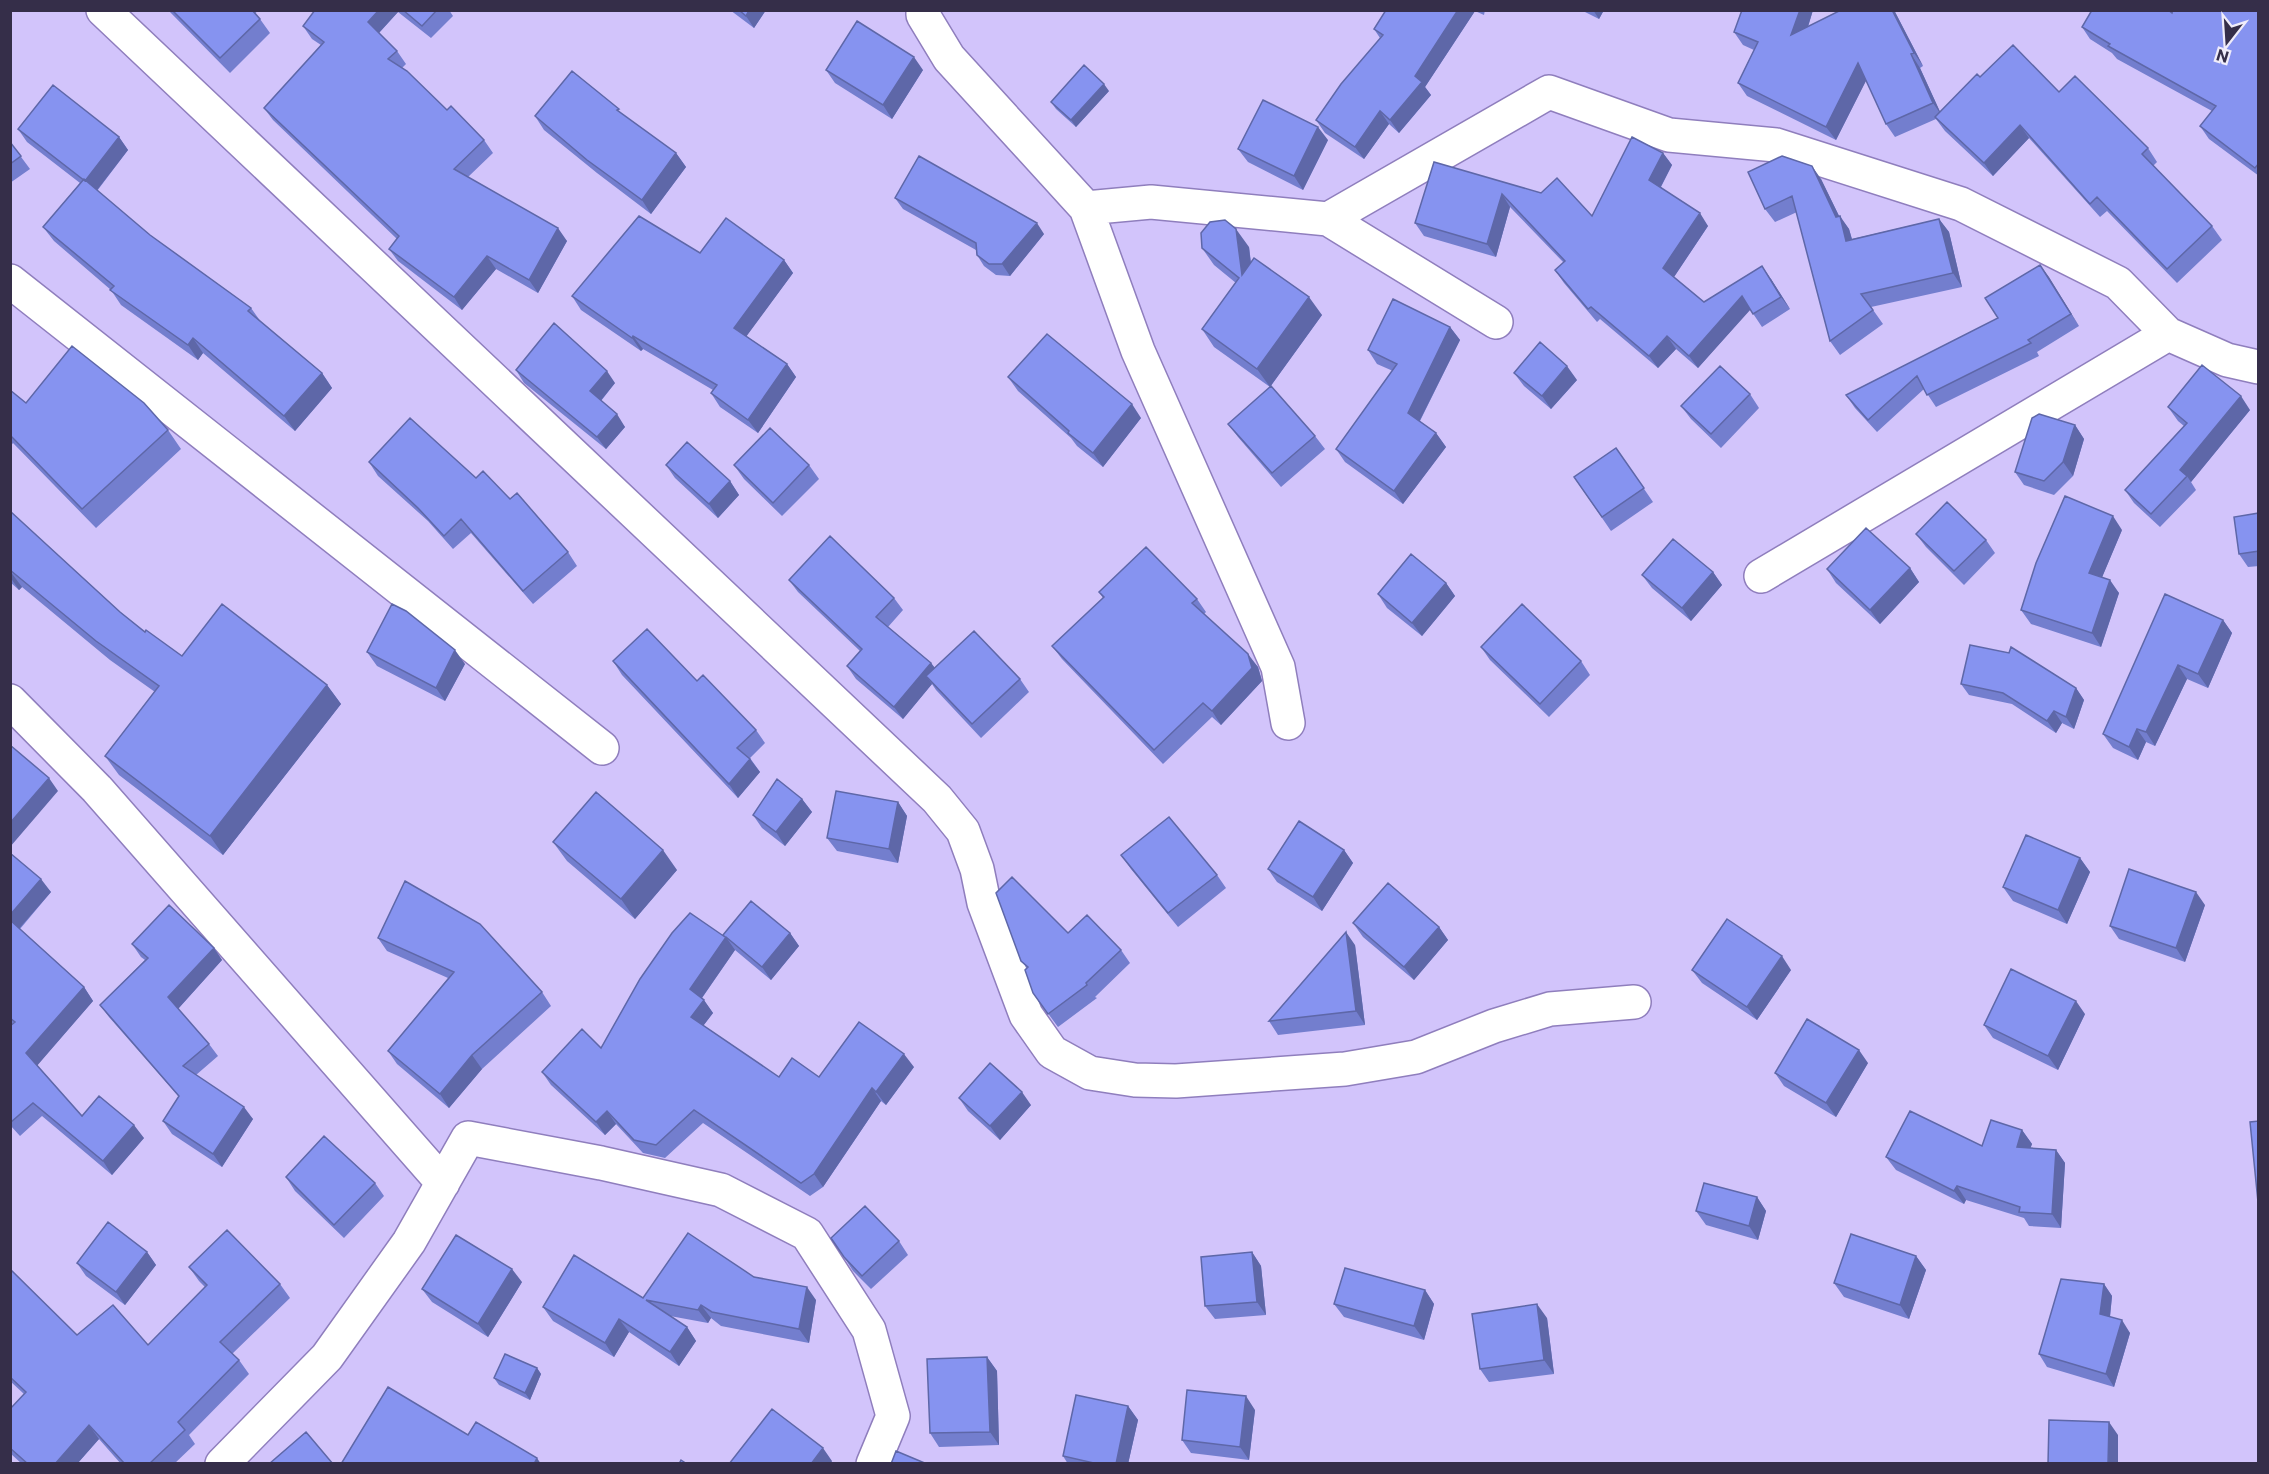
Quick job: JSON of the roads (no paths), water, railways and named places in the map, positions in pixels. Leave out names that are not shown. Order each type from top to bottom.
[{"type":"street","points":[[103,10],[937,799],[963,831],[977,869],[984,903],[1026,1015],[1052,1052],[1090,1073],[1135,1080],[1176,1081],[1345,1069],[1416,1057],[1494,1026],[1550,1010],[1634,1002]]},
{"type":"street","points":[[923,10],[923,15],[949,58],[1086,208],[1138,351],[1278,667],[1288,723]]},
{"type":"street","points":[[1328,219],[1549,92],[1669,135],[1776,145],[1961,204],[2118,283],[2168,334],[2227,360],[2259,367]]},
{"type":"street","points":[[1086,208],[1151,202],[1328,219],[1496,322]]},
{"type":"street","points":[[10,281],[602,748]]},
{"type":"street","points":[[1761,576],[2168,334]]},
{"type":"street","points":[[10,701],[97,789],[443,1183]]},
{"type":"street","points":[[222,1464],[327,1357],[409,1242],[468,1138],[601,1163],[721,1190],[807,1234],[869,1330],[894,1416],[873,1464]]}]
